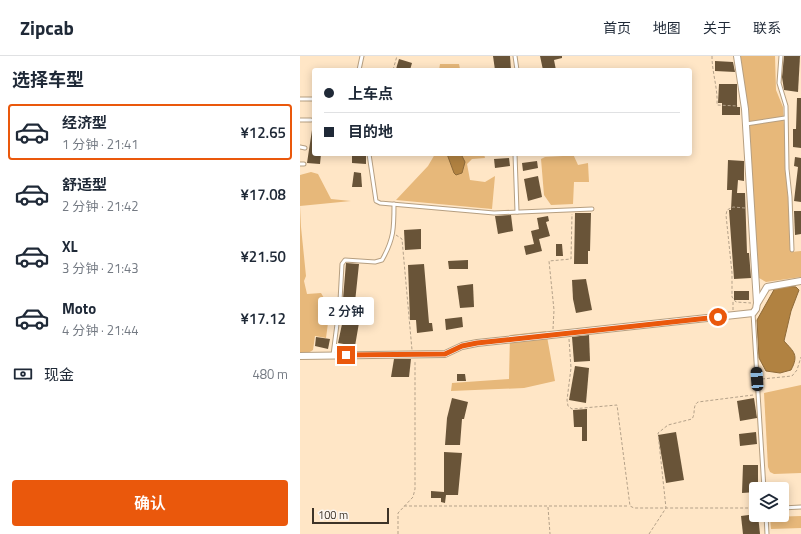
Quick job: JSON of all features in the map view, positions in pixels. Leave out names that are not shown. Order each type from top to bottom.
[{"type":"street","points":[[300,356],[445,354],[462,346],[477,343],[753,313],[756,309],[757,303],[745,106],[737,56]]},
{"type":"street","points":[[757,303],[767,287],[801,281]]},
{"type":"lane","points":[[359,68],[362,56]]},
{"type":"lane","points":[[515,56],[517,68]]},
{"type":"lane","points":[[781,56],[779,83],[786,106],[785,118],[792,250]]},
{"type":"lane","points":[[300,99],[312,99]]},
{"type":"lane","points":[[746,124],[785,118]]},
{"type":"lane","points":[[300,120],[311,120]]},
{"type":"lane","points":[[300,147],[305,148]]},
{"type":"lane","points":[[369,156],[376,201],[494,213],[592,209]]},
{"type":"lane","points":[[515,156],[517,212]]},
{"type":"lane","points":[[333,355],[340,301],[342,264],[345,260],[375,262],[382,260],[393,235],[394,204]]},
{"type":"lane","points":[[753,313],[764,482]]},
{"type":"lane","points":[[789,508],[801,507]]},
{"type":"lane","points":[[766,522],[767,534]]},
{"type":"path","points":[[393,68],[396,56]]},
{"type":"path","points":[[712,56],[712,66],[717,86],[717,105],[745,106]]},
{"type":"path","points":[[733,315],[727,210],[751,205]]},
{"type":"path","points":[[553,334],[554,310],[549,261],[571,259],[572,209]]},
{"type":"path","points":[[393,235],[399,236],[402,239],[414,354],[415,489],[413,497],[398,513],[398,534]]},
{"type":"path","points":[[733,301],[743,304],[757,303]]},
{"type":"path","points":[[569,332],[571,368],[566,400],[568,406],[572,409],[617,405],[630,506]]},
{"type":"path","points":[[757,379],[792,376],[797,370],[801,357]]},
{"type":"path","points":[[649,534],[666,508],[658,433],[668,425],[692,419],[694,416],[695,404],[698,402],[758,394]]},
{"type":"path","points":[[404,506],[630,506],[634,508],[749,508]]},
{"type":"path","points":[[548,506],[550,534]]},
{"type":"shaded area","points":[[738,56],[775,56],[776,90],[783,107],[791,252],[801,251],[801,277],[766,282],[759,278],[747,107]]},
{"type":"shaded area","points":[[440,64],[459,64],[460,68],[439,68]]},
{"type":"shaded area","points":[[434,156],[484,156],[485,158],[472,159],[467,164],[470,180],[485,182],[495,176],[492,209],[396,200],[428,166]]},
{"type":"shaded area","points":[[448,156],[462,156],[465,162],[462,173],[456,175]]},
{"type":"shaded area","points":[[574,156],[578,165],[588,163],[589,182],[574,182],[573,204],[551,205],[544,195],[541,159],[545,157]]},
{"type":"shaded area","points":[[311,172],[318,174],[331,199],[351,201],[300,206],[300,175]]},
{"type":"shaded area","points":[[300,206],[306,276],[304,281],[307,294],[321,293],[330,308],[326,338],[315,336],[313,350],[305,353],[300,352]]},
{"type":"shaded area","points":[[786,286],[796,287],[799,290],[791,311],[784,341],[793,351],[795,361],[791,370],[780,373],[766,371],[759,358],[757,320],[775,288]]},
{"type":"shaded area","points":[[546,331],[555,381],[524,388],[451,391],[452,383],[509,379],[510,335]]},
{"type":"shaded area","points":[[801,385],[801,473],[774,474],[770,472],[768,467],[764,393]]},
{"type":"shaded area","points":[[789,516],[801,516],[801,528],[771,529],[770,522],[789,522]]},
{"type":"building","points":[[493,56],[510,56],[511,68],[495,68]]},
{"type":"building","points":[[540,56],[562,56],[562,58],[554,60],[556,68],[543,68]]},
{"type":"building","points":[[784,56],[800,56],[798,92],[784,90],[782,77]]},
{"type":"building","points":[[399,59],[412,63],[411,68],[396,68]]},
{"type":"building","points":[[715,61],[733,62],[735,72],[715,71]]},
{"type":"building","points":[[719,84],[737,84],[737,107],[740,107],[740,115],[722,115],[722,103],[718,103]]},
{"type":"building","points":[[797,98],[801,98],[801,148],[793,147],[793,129],[796,129]]},
{"type":"building","points":[[312,130],[312,156],[321,156],[320,164],[307,163]]},
{"type":"building","points":[[352,156],[366,156],[366,164],[352,163]]},
{"type":"building","points":[[795,157],[801,158],[801,202],[794,201],[798,167],[794,166]]},
{"type":"building","points":[[509,158],[510,166],[495,168],[494,159]]},
{"type":"building","points":[[728,160],[744,161],[744,181],[738,180],[737,193],[745,193],[747,253],[749,253],[751,278],[734,279],[729,210],[731,210],[732,190],[727,190]]},
{"type":"building","points":[[537,161],[538,168],[523,171],[522,163]]},
{"type":"building","points":[[354,172],[361,173],[362,187],[352,187]]},
{"type":"building","points":[[538,176],[542,197],[528,201],[524,179]]},
{"type":"building","points":[[794,211],[801,211],[801,234],[795,235]]},
{"type":"building","points":[[575,213],[591,213],[590,251],[588,251],[588,264],[574,264]]},
{"type":"building","points":[[511,215],[513,231],[498,234],[495,216]]},
{"type":"building","points":[[548,216],[549,221],[546,222],[550,236],[539,239],[542,251],[526,255],[524,246],[534,244],[531,231],[539,229],[537,218]]},
{"type":"building","points":[[421,229],[421,249],[405,250],[404,230]]},
{"type":"building","points":[[556,244],[562,244],[563,256],[556,256]]},
{"type":"building","points":[[468,260],[468,269],[449,269],[448,261]]},
{"type":"building","points":[[346,263],[359,264],[355,302],[359,302],[358,316],[360,317],[355,346],[338,343],[345,310],[343,310],[343,299]]},
{"type":"building","points":[[424,264],[429,323],[432,323],[433,331],[417,333],[416,320],[410,320],[408,265]]},
{"type":"building","points":[[586,279],[592,310],[576,313],[573,299],[572,280]]},
{"type":"building","points":[[473,284],[474,307],[460,308],[457,286]]},
{"type":"building","points":[[734,291],[749,291],[749,300],[734,300]]},
{"type":"building","points":[[462,317],[463,327],[446,330],[445,319]]},
{"type":"building","points":[[589,335],[590,361],[574,362],[572,337]]},
{"type":"building","points":[[316,337],[330,339],[328,349],[315,346]]},
{"type":"building","points":[[394,359],[411,359],[409,377],[391,377]]},
{"type":"building","points":[[575,366],[589,368],[586,403],[569,400]]},
{"type":"building","points":[[457,374],[465,374],[466,381],[457,381]]},
{"type":"building","points":[[452,398],[468,402],[464,419],[462,419],[460,445],[445,445],[447,418]]},
{"type":"building","points":[[754,398],[757,418],[740,421],[737,401]]},
{"type":"building","points":[[587,409],[587,441],[582,441],[582,427],[574,427],[573,410]]},
{"type":"building","points":[[676,432],[684,480],[666,483],[658,435]]},
{"type":"building","points":[[756,432],[757,444],[740,446],[739,434]]},
{"type":"building","points":[[444,452],[462,453],[458,495],[446,495],[445,503],[441,502],[441,498],[431,498],[431,491],[444,492]]},
{"type":"building","points":[[743,465],[758,465],[758,482],[749,482],[749,492],[742,493]]},
{"type":"building","points":[[749,515],[749,522],[759,522],[760,534],[743,534],[741,516]]},
{"type":"route","points":[[346,355],[445,354],[462,346],[477,343],[510,340],[529,336],[718,317]]}]
